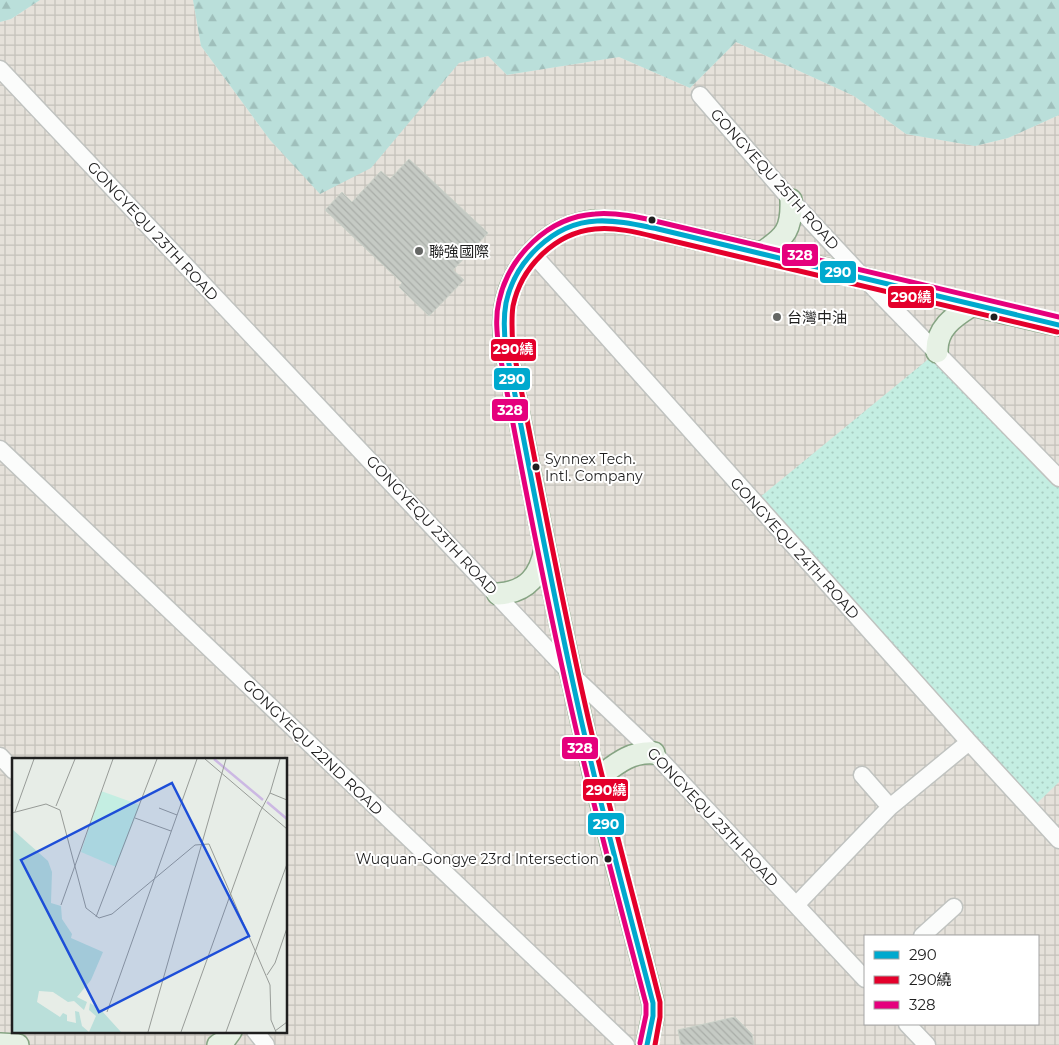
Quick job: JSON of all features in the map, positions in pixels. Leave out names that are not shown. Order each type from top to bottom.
[{"type":"main road","points":[[761,253],[784,236],[789,226],[791,200]]},
{"type":"main road","points":[[647,1045],[653,1016],[653,1003],[595,780],[571,674],[506,349],[504,319],[510,288],[522,264],[550,238],[567,229],[581,223],[610,220],[761,253],[863,277],[971,306],[1059,325]]},
{"type":"main road","points":[[937,352],[936,342],[943,328],[958,314],[971,306]]},
{"type":"main road","points":[[498,594],[509,593],[523,587],[534,577],[542,564],[545,549]]},
{"type":"main road","points":[[595,780],[633,754],[643,752],[654,753]]},
{"type":"main road","points":[[218,1045],[223,1042],[230,1032]]},
{"type":"main road","points":[[0,1044],[18,1045]]},
{"type":"street","name":"GONGYEQU 23TH ROAD","points":[[0,70],[498,594],[571,674],[654,753],[864,979]]},
{"type":"street","name":"GONGYEQU 25TH ROAD","points":[[700,95],[791,200],[863,277],[1059,478]]},
{"type":"street","name":"GONGYEQU 24TH ROAD","points":[[532,253],[969,742],[1059,840]]},
{"type":"street","name":"GONGYEQU 22ND ROAD","points":[[0,449],[626,1045]]},
{"type":"street","points":[[796,906],[890,807],[969,742]]},
{"type":"street","points":[[0,756],[12,769]]},
{"type":"street","points":[[862,775],[890,807]]},
{"type":"street","points":[[923,935],[954,907]]},
{"type":"street","points":[[908,1025],[927,1045]]},
{"type":"street","points":[[256,1032],[266,1045]]},
{"type":"shaded area","points":[[40,0],[193,0],[201,46],[270,140],[321,193],[371,167],[459,62],[488,56],[507,75],[619,57],[690,88],[736,42],[854,96],[906,134],[976,146],[1008,138],[1059,115],[1059,1045],[0,1045],[0,22],[11,19]]},
{"type":"green space","points":[[0,0],[40,0],[11,19],[0,22]]},
{"type":"green space","points":[[193,0],[1059,0],[1059,115],[1008,138],[975,146],[906,134],[854,96],[736,42],[690,88],[619,57],[507,75],[488,56],[459,63],[371,168],[320,194],[270,140],[201,46]]},
{"type":"green space","points":[[937,352],[1059,478],[1059,782],[1031,809],[754,502]]},
{"type":"building","name":"聯強國際","points":[[409,159],[488,233],[453,270],[464,280],[429,316],[399,287],[402,283],[325,210],[342,192],[352,202],[381,171],[390,179]]},
{"type":"building","points":[[735,1017],[752,1034],[754,1045],[681,1045],[678,1030]]},
{"type":"transit line","name":"328","points":[[640,1043],[646,1015],[646,1004],[592,798],[565,682],[499,350],[497,313],[504,284],[512,269],[521,254],[533,242],[547,231],[562,223],[578,217],[595,214],[619,214],[1059,317]]},
{"type":"transit line","name":"290","points":[[647,1045],[653,1016],[653,1003],[608,831],[572,681],[506,349],[505,309],[518,273],[538,247],[565,229],[581,223],[612,221],[658,229],[1059,325]]},
{"type":"transit line","name":"290繞","points":[[655,1045],[660,1017],[660,1002],[579,679],[513,348],[513,306],[524,278],[542,254],[566,237],[595,229],[618,229],[1057,332]]},
{"type":"place","name":"聯強國際","points":[[419,251]]},
{"type":"place","name":"台灣中油","points":[[777,317]]},
{"type":"place","name":"Synnex Tech. Intl. Company","points":[[536,467]]},
{"type":"place","name":"Wuquan-Gongye 23rd Intersection","points":[[608,859]]}]
